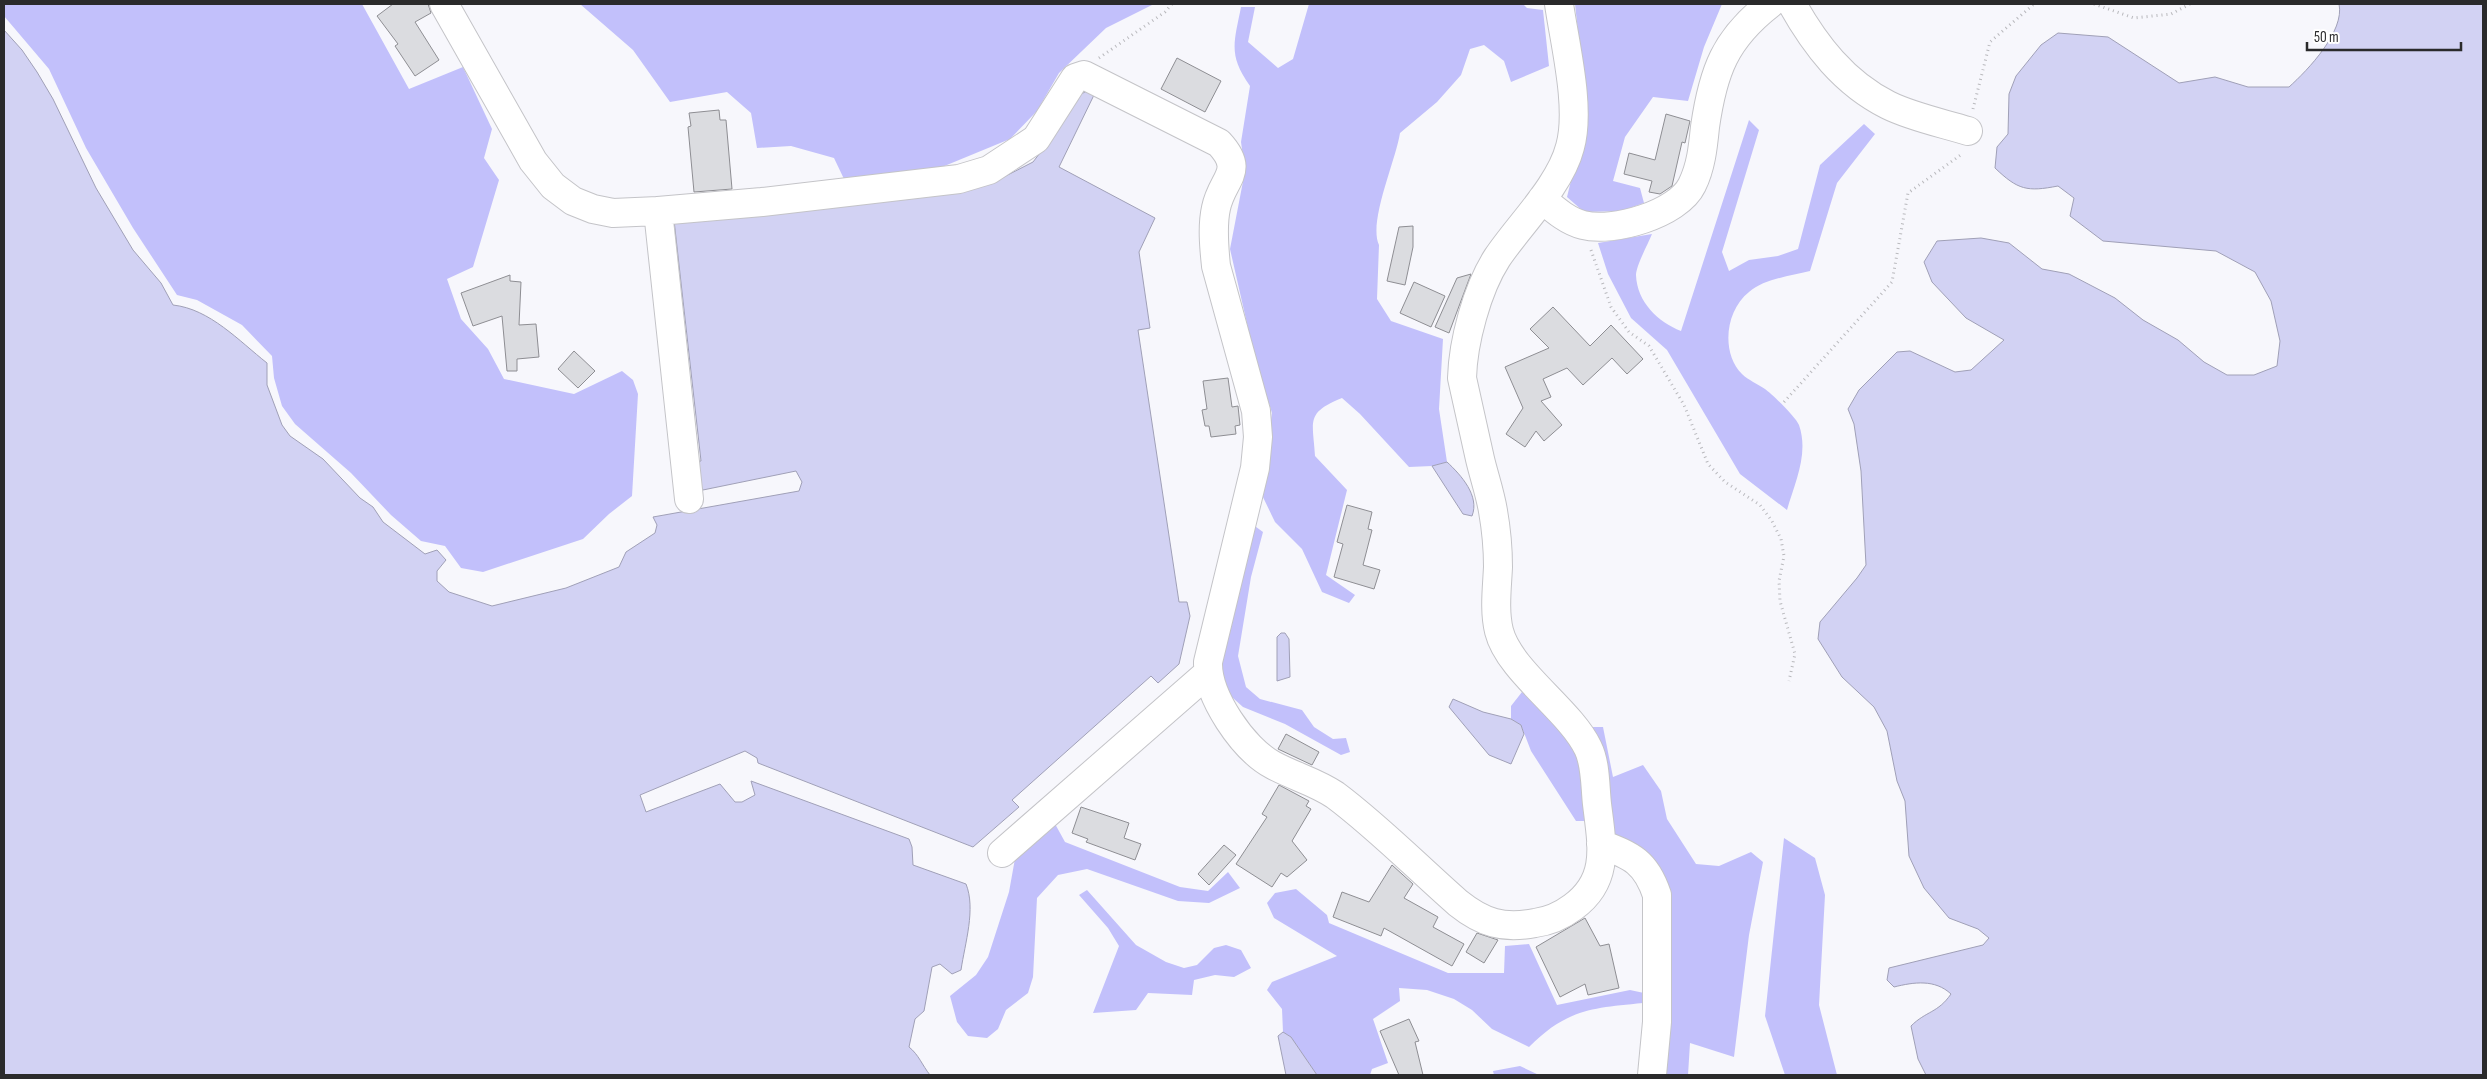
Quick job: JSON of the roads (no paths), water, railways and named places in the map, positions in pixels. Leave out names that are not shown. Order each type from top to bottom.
[{"type":"street","points":[[444,4],[533,161],[553,186],[573,201],[593,209],[613,213],[762,202],[959,179],[990,170],[1036,139],[1048,124],[1075,78],[1084,75],[1219,143],[1229,154],[1232,162],[1231,173],[1216,207],[1214,249],[1216,266],[1256,411],[1258,436],[1255,468],[1208,662],[1208,673],[1219,706],[1254,751],[1272,764],[1335,795],[1477,918],[1499,925],[1526,925],[1551,920],[1568,911],[1584,899],[1595,884],[1601,866],[1601,844],[1593,770],[1588,749],[1576,730],[1505,646],[1499,632],[1497,612],[1498,564],[1493,510],[1462,378],[1463,356],[1482,287],[1496,260],[1542,199],[1570,148],[1575,119],[1559,4]]},
{"type":"street","points":[[1542,199],[1565,217],[1582,225],[1600,228],[1641,220],[1676,203],[1691,187],[1700,164],[1710,91],[1721,63],[1734,37],[1752,18],[1770,4]]},
{"type":"street","points":[[1792,4],[1827,57],[1841,72],[1863,89],[1888,105],[1968,131]]},
{"type":"street","points":[[658,211],[689,499]]},
{"type":"street","points":[[1002,852],[1208,673]]},
{"type":"street","points":[[1601,844],[1622,852],[1640,864],[1650,875],[1656,895],[1657,1022],[1652,1075]]}]
